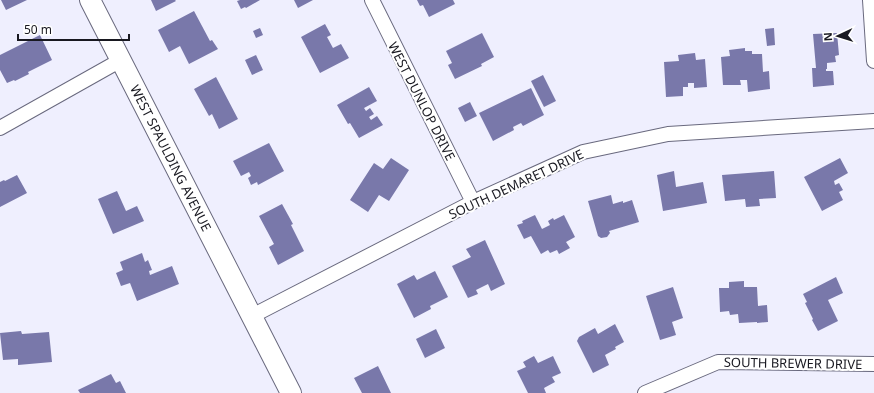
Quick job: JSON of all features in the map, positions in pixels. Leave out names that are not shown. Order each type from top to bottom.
[{"type":"street","name":"WEST SPAULDING AVENUE","points":[[90,0],[291,393]]},
{"type":"street","name":"WEST DUNLOP DRIVE","points":[[372,0],[473,202]]},
{"type":"street","points":[[870,0],[874,61]]},
{"type":"street","points":[[0,128],[121,60]]},
{"type":"street","name":"SOUTH DEMARET DRIVE","points":[[252,316],[473,202],[584,152],[668,134],[874,121]]},
{"type":"street","name":"SOUTH BREWER DRIVE","points":[[646,393],[718,362],[874,364]]},
{"type":"building","points":[[1,0],[27,0],[6,10]]},
{"type":"building","points":[[151,0],[175,0],[176,1],[156,11]]},
{"type":"building","points":[[260,0],[246,8],[241,9],[237,1]]},
{"type":"building","points":[[294,0],[313,0],[298,8]]},
{"type":"building","points":[[417,0],[453,0],[455,4],[429,17],[423,5],[420,6]]},
{"type":"building","points":[[194,11],[210,41],[212,40],[218,49],[189,64],[180,46],[169,52],[158,30]]},
{"type":"building","points":[[325,24],[331,35],[327,37],[333,48],[341,44],[349,58],[320,73],[301,37]]},
{"type":"building","points":[[260,28],[263,35],[256,38],[253,31]]},
{"type":"building","points":[[774,28],[775,45],[767,46],[765,29]]},
{"type":"building","points":[[482,33],[494,57],[481,64],[482,66],[455,79],[448,65],[452,63],[446,51]]},
{"type":"building","points":[[837,33],[839,55],[835,56],[836,62],[827,63],[826,69],[826,71],[833,71],[834,85],[813,87],[812,68],[816,68],[813,34]]},
{"type":"building","points":[[40,35],[52,60],[28,72],[29,74],[7,83],[0,70],[0,55]]},
{"type":"building","points":[[745,48],[745,51],[752,51],[752,54],[762,54],[763,72],[769,71],[770,89],[748,92],[747,80],[740,80],[741,85],[723,85],[721,57],[730,56],[729,50]]},
{"type":"building","points":[[695,53],[696,60],[705,59],[707,87],[694,88],[694,83],[688,83],[688,87],[683,87],[683,96],[666,97],[664,62],[679,61],[678,55]]},
{"type":"building","points":[[256,55],[263,70],[252,75],[245,60]]},
{"type":"building","points":[[543,75],[556,101],[544,107],[531,81]]},
{"type":"building","points":[[216,77],[238,119],[219,129],[212,114],[209,116],[194,89]]},
{"type":"building","points":[[369,87],[377,101],[364,108],[366,111],[370,108],[374,114],[369,117],[371,120],[377,116],[383,125],[359,138],[350,123],[348,124],[337,105]]},
{"type":"building","points":[[531,88],[544,115],[523,126],[521,123],[513,127],[514,130],[493,141],[479,113]]},
{"type":"building","points":[[470,102],[477,116],[465,122],[458,108]]},
{"type":"building","points":[[269,143],[284,171],[258,185],[257,182],[251,185],[248,178],[251,176],[249,172],[241,176],[233,161]]},
{"type":"building","points":[[391,158],[409,170],[389,201],[379,195],[368,212],[350,200],[374,163],[383,169]]},
{"type":"building","points":[[840,158],[848,173],[834,181],[835,185],[839,183],[843,190],[839,192],[843,200],[822,211],[804,177]]},
{"type":"building","points":[[674,171],[676,187],[703,182],[707,203],[663,211],[657,175]]},
{"type":"building","points":[[774,171],[776,198],[759,199],[760,206],[746,207],[745,199],[725,201],[722,175]]},
{"type":"building","points":[[17,175],[27,193],[0,207],[0,182]]},
{"type":"building","points":[[117,191],[126,211],[137,206],[144,221],[113,234],[98,199]]},
{"type":"building","points":[[611,195],[613,204],[632,200],[639,222],[609,231],[610,233],[607,237],[601,238],[598,236],[588,201]]},
{"type":"building","points":[[282,204],[293,224],[291,225],[304,251],[278,265],[269,247],[274,244],[259,216]]},
{"type":"building","points":[[535,215],[542,229],[550,225],[548,221],[564,215],[575,237],[566,242],[570,248],[559,254],[557,250],[550,253],[548,250],[541,254],[531,236],[524,239],[517,225]]},
{"type":"building","points":[[485,240],[505,284],[491,291],[488,284],[476,290],[478,294],[468,298],[452,266],[471,257],[466,249]]},
{"type":"building","points":[[142,253],[145,262],[148,260],[152,270],[149,271],[150,275],[172,266],[179,284],[137,301],[130,283],[121,286],[116,273],[123,270],[120,262]]},
{"type":"building","points":[[435,271],[448,297],[430,306],[431,309],[414,318],[397,284],[414,275],[417,280]]},
{"type":"building","points":[[836,277],[843,293],[828,300],[838,321],[818,331],[805,303],[807,302],[803,294]]},
{"type":"building","points":[[744,281],[744,287],[757,287],[758,306],[767,305],[768,322],[739,323],[738,314],[730,315],[729,311],[720,312],[719,288],[729,288],[729,282]]},
{"type":"building","points":[[673,287],[683,318],[672,322],[676,335],[660,340],[646,296]]},
{"type":"building","points":[[615,324],[624,342],[615,347],[616,349],[605,355],[609,365],[593,373],[577,341],[579,337],[595,328],[598,334]]},
{"type":"building","points":[[436,329],[445,348],[425,358],[416,339]]},
{"type":"building","points":[[21,331],[22,334],[49,332],[52,362],[18,365],[18,359],[3,360],[0,333]]},
{"type":"building","points":[[534,356],[538,363],[553,356],[561,373],[552,377],[555,382],[544,388],[546,393],[528,393],[517,371],[526,367],[523,362]]},
{"type":"building","points":[[378,366],[391,393],[362,393],[354,378]]},
{"type":"building","points":[[111,374],[116,383],[120,381],[126,393],[80,393],[78,390]]}]
